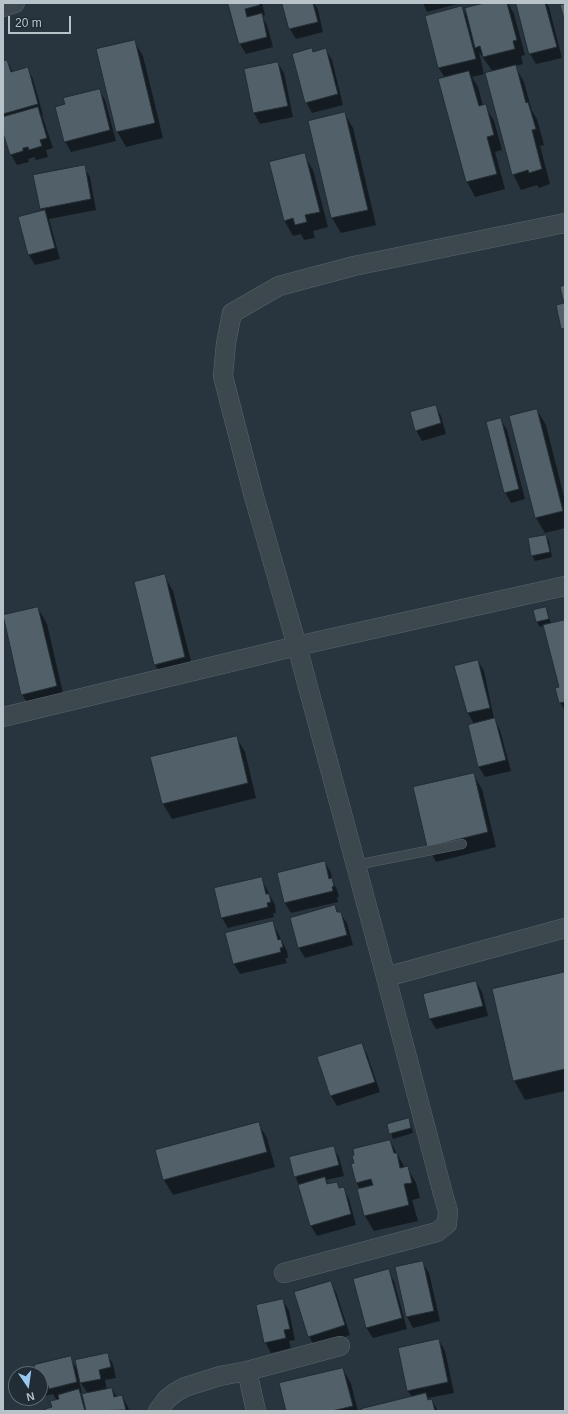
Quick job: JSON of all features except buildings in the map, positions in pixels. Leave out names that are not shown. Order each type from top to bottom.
[{"type":"street","points":[[3,7],[15,3]]},
{"type":"street","points":[[284,1273],[437,1232],[447,1224],[448,1210],[442,1194],[386,977],[297,646],[253,493],[223,376],[226,343],[232,313],[279,286],[354,266],[565,223]]},
{"type":"street","points":[[3,717],[297,646],[565,586]]},
{"type":"street","points":[[386,977],[565,928]]},
{"type":"street","points":[[158,1411],[167,1399],[185,1387],[220,1376],[247,1371],[340,1346]]},
{"type":"street","points":[[247,1371],[256,1411]]},
{"type":"lane","points":[[356,865],[462,844]]}]
